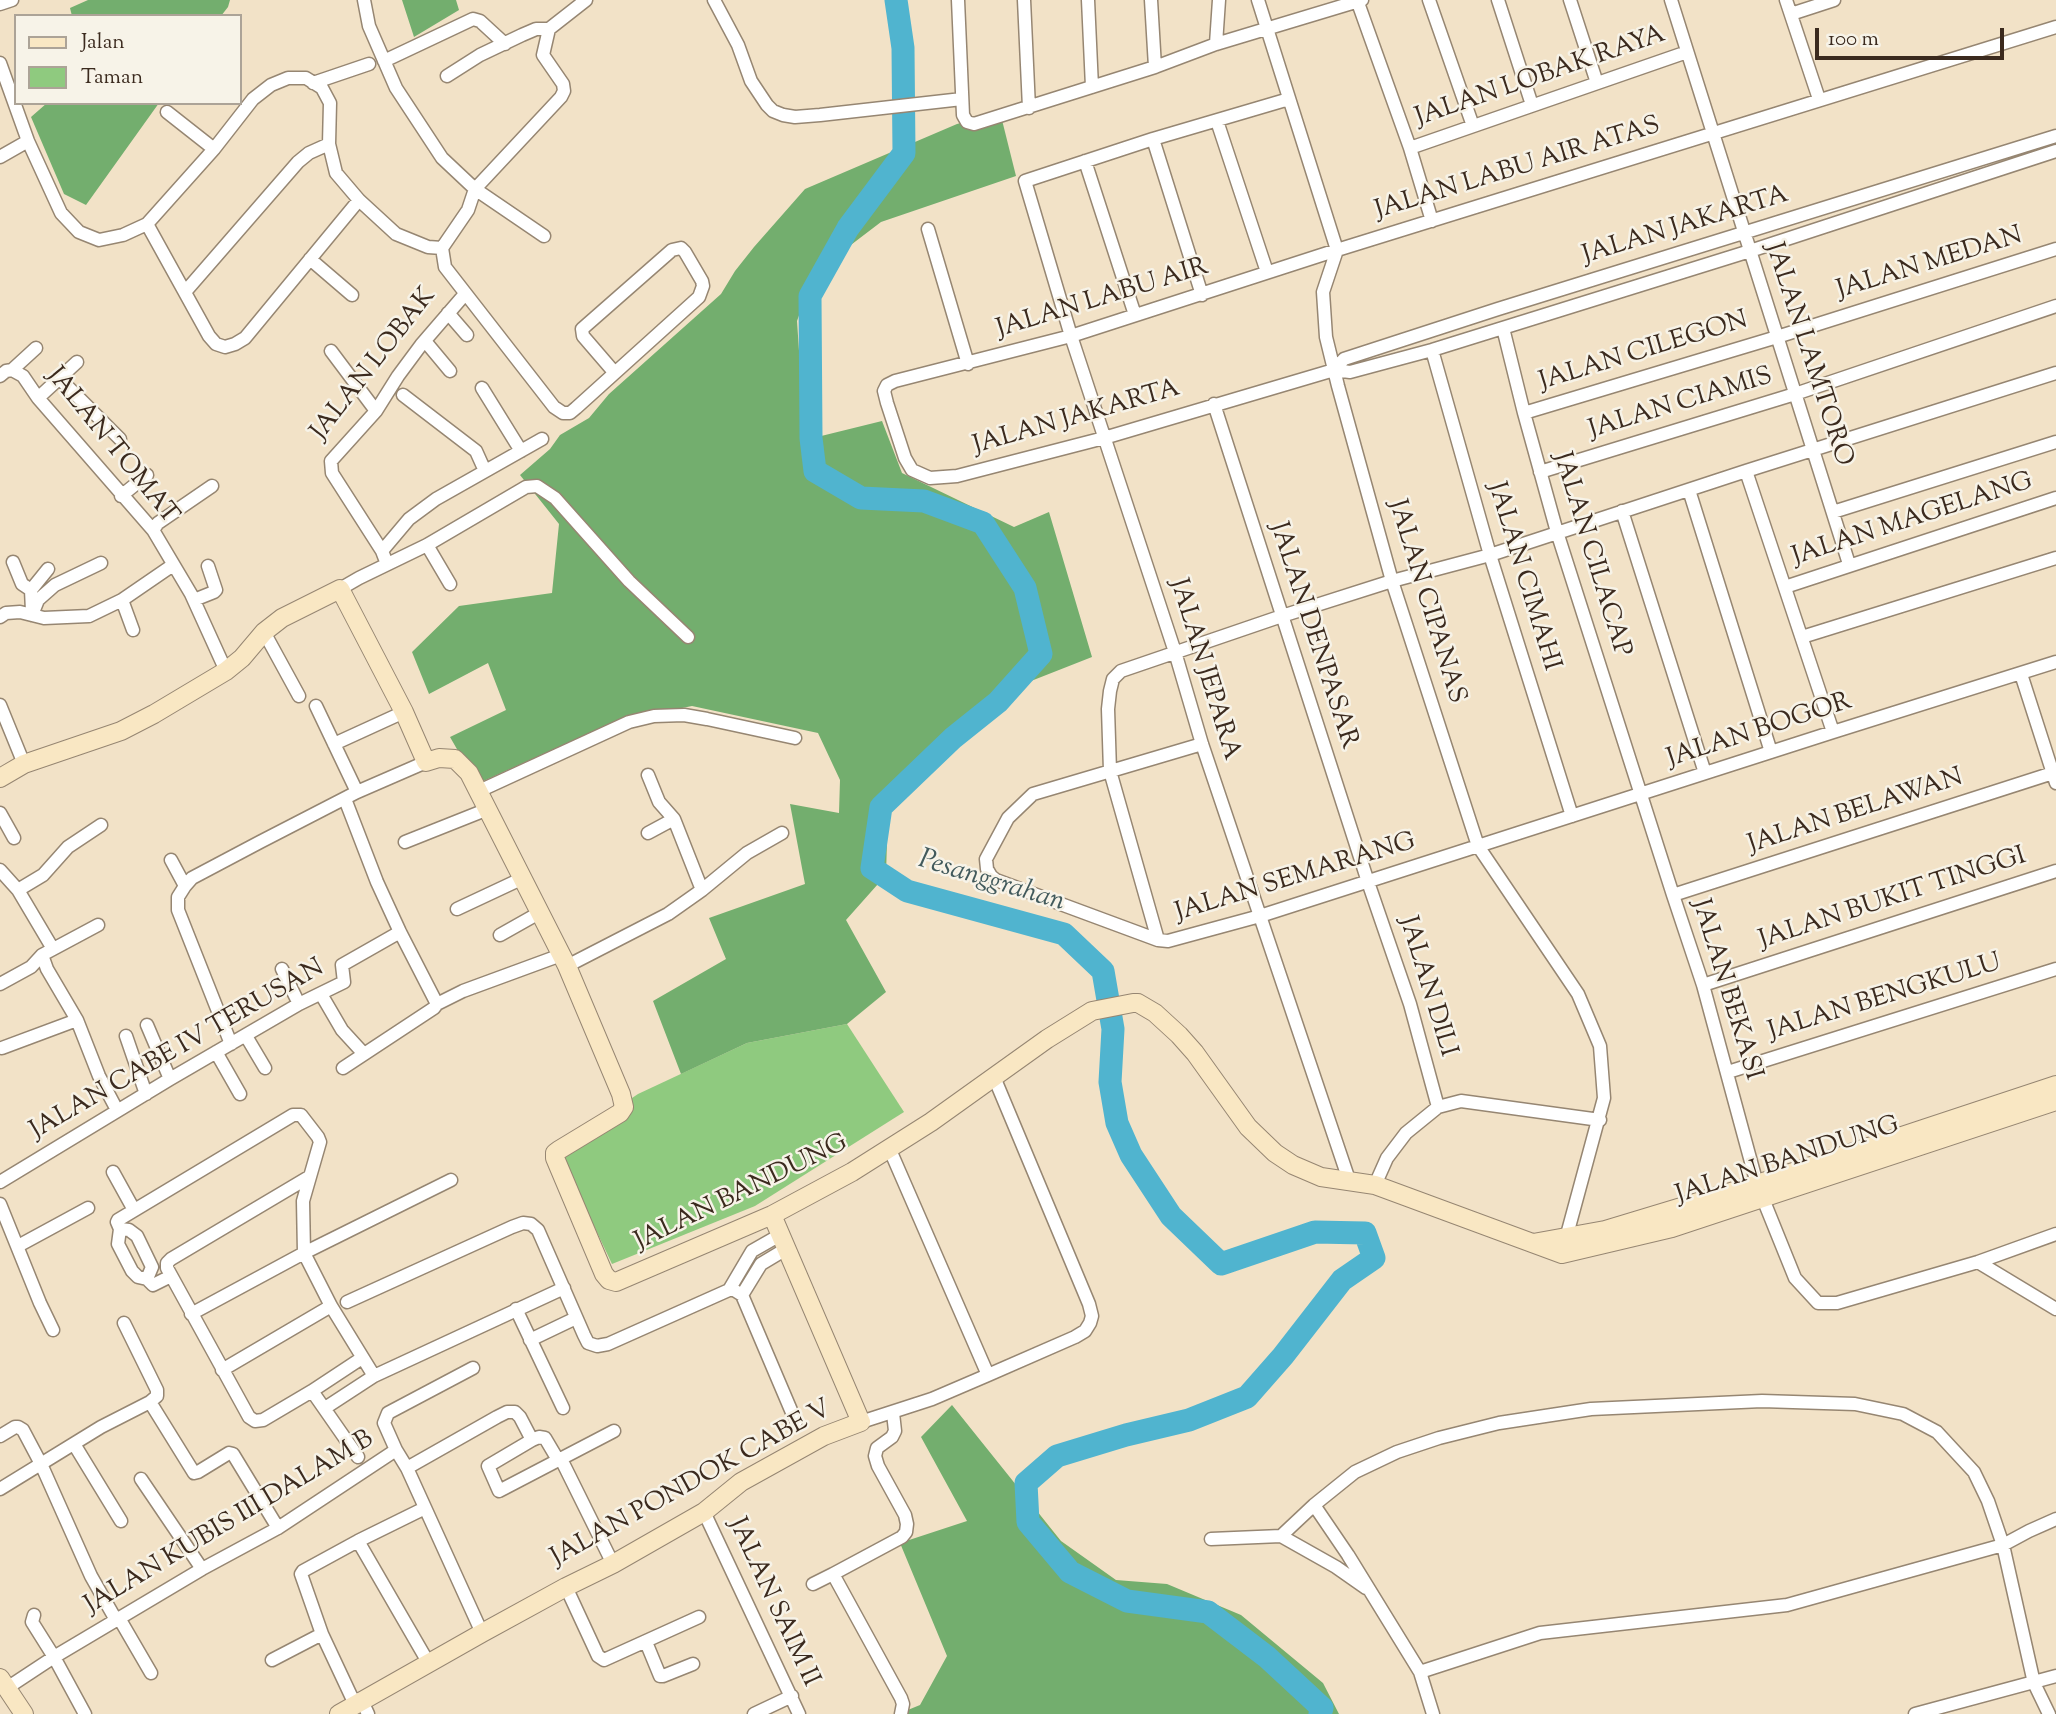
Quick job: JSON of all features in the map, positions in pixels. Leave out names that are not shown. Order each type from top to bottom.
[{"type":"street","points":[[0,4],[12,0]]},
{"type":"street","points":[[364,0],[369,26],[396,88],[431,143],[455,173],[544,236]]},
{"type":"street","points":[[714,0],[738,45],[751,81],[773,111],[795,117],[962,99]]},
{"type":"street","points":[[958,0],[964,118],[974,124],[1359,0],[1432,220]]},
{"type":"street","points":[[1024,0],[1029,108]]},
{"type":"street","points":[[1088,0],[1093,87]]},
{"type":"street","points":[[1151,0],[1154,67]]},
{"type":"street","points":[[1216,44],[1219,0]]},
{"type":"street","points":[[1258,0],[1337,250]]},
{"type":"street","points":[[1429,0],[1473,126]]},
{"type":"street","points":[[1498,0],[1532,106]]},
{"type":"street","points":[[1570,0],[1597,83]]},
{"type":"street","name":"JALAN LAMTORO","points":[[1671,0],[1849,564]]},
{"type":"street","points":[[1786,0],[1819,99]]},
{"type":"street","points":[[1791,14],[1834,0]]},
{"type":"street","points":[[442,248],[468,210],[475,189],[561,97],[564,91],[560,78],[543,55],[549,29],[579,2]]},
{"type":"street","points":[[384,61],[473,19],[480,21],[505,44]]},
{"type":"street","name":"JALAN LABU AIR ATAS","points":[[1337,250],[2056,27]]},
{"type":"street","points":[[447,76],[480,55],[536,29],[549,29]]},
{"type":"street","name":"JALAN LOBAK RAYA","points":[[1410,148],[1687,51]]},
{"type":"street","points":[[0,63],[14,102]]},
{"type":"street","points":[[15,105],[28,141],[61,213],[79,232],[99,240],[123,235],[147,224],[214,149],[253,99],[271,85],[288,78],[306,78],[313,83],[369,64]]},
{"type":"street","name":"JALAN LOBAK","points":[[313,83],[322,88],[330,103],[329,144],[336,173],[359,200],[396,234],[428,247],[442,248],[445,267],[465,293],[398,376],[376,411],[331,461],[330,467],[338,482],[382,551],[387,564]]},
{"type":"street","points":[[1135,315],[1086,161],[1289,99]]},
{"type":"street","points":[[167,112],[214,149]]},
{"type":"street","points":[[1217,121],[1267,272]]},
{"type":"street","name":"JALAN JAKARTA","points":[[1334,370],[1344,359],[1498,309],[2056,136]]},
{"type":"street","points":[[1153,139],[1202,295]]},
{"type":"street","points":[[0,157],[28,141]]},
{"type":"street","points":[[185,292],[298,162],[309,153],[329,144]]},
{"type":"street","name":"JALAN JAKARTA","points":[[884,391],[905,458],[912,470],[930,478],[957,476],[1104,438],[1334,370],[1350,372],[1432,349],[1750,251],[2056,151]]},
{"type":"street","name":"JALAN JEPARA","points":[[1086,161],[1025,181],[1071,336],[1175,652],[1202,744],[1350,1183]]},
{"type":"street","points":[[147,224],[209,336],[216,344],[225,346],[245,338],[359,200]]},
{"type":"street","points":[[928,229],[968,364]]},
{"type":"street","points":[[465,293],[554,407],[563,414],[569,413],[699,297],[702,281],[681,248],[672,250],[582,329],[583,336],[614,372]]},
{"type":"street","name":"JALAN MEDAN","points":[[1777,337],[2056,249]]},
{"type":"street","name":"JALAN LABU AIR","points":[[884,391],[887,385],[895,381],[1071,336],[1337,250]]},
{"type":"street","name":"JALAN CIPANAS","points":[[1337,250],[1323,292],[1326,337],[1392,581],[1478,846],[1578,994],[1600,1046],[1604,1098],[1564,1245]]},
{"type":"street","points":[[310,259],[352,295]]},
{"type":"street","name":"JALAN CIAMIS","points":[[1540,472],[1795,394],[2056,306]]},
{"type":"street","points":[[449,313],[467,335]]},
{"type":"street","name":"JALAN CILACAP","points":[[1503,328],[1557,532],[1641,794]]},
{"type":"street","name":"JALAN CILEGON","points":[[1524,414],[1777,337]]},
{"type":"street","points":[[425,341],[450,371]]},
{"type":"street","points":[[6,373],[36,348]]},
{"type":"street","name":"JALAN CIMAHI","points":[[1432,349],[1490,555],[1572,816]]},
{"type":"street","points":[[331,351],[376,411]]},
{"type":"street","points":[[38,398],[77,362]]},
{"type":"street","name":"JALAN TOMAT","points":[[6,373],[23,376],[38,398],[153,530],[194,600],[226,671]]},
{"type":"street","points":[[1158,940],[1110,771],[1108,709],[1114,679],[1121,671],[1282,616],[1392,581],[1490,555],[2056,373]]},
{"type":"street","points":[[60,379],[120,439]]},
{"type":"street","points":[[482,388],[521,451]]},
{"type":"street","points":[[403,395],[476,451],[485,471]]},
{"type":"street","name":"JALAN DENPASAR","points":[[1214,404],[1368,882]]},
{"type":"street","points":[[382,551],[409,519],[436,499],[542,439]]},
{"type":"street","points":[[1833,512],[2056,442]]},
{"type":"street","points":[[1746,471],[1833,732]]},
{"type":"street","points":[[121,496],[147,475]]},
{"type":"street","points":[[0,778],[24,764],[121,731],[154,714],[226,671],[242,658],[264,632],[291,612],[427,545],[526,487],[537,486],[555,498],[629,581],[688,637]]},
{"type":"street","points":[[1689,490],[1771,752]]},
{"type":"street","points":[[153,530],[164,527],[211,491]]},
{"type":"street","name":"JALAN MAGELANG","points":[[1785,587],[2056,498]]},
{"type":"street","points":[[1622,511],[1705,773]]},
{"type":"street","points":[[427,545],[450,584]]},
{"type":"street","points":[[1802,637],[2056,558]]},
{"type":"street","points":[[13,562],[22,583],[31,590]]},
{"type":"street","points":[[32,615],[38,600],[55,585],[101,563]]},
{"type":"street","points":[[0,617],[6,613],[20,612],[44,618],[89,616],[122,600],[173,565]]},
{"type":"street","points":[[194,600],[216,590],[208,566]]},
{"type":"street","points":[[32,615],[31,590],[48,569]]},
{"type":"street","points":[[231,1044],[178,909],[178,897],[185,886],[192,878],[351,796],[426,762],[404,712],[340,589]]},
{"type":"street","points":[[122,600],[133,630]]},
{"type":"street","points":[[264,632],[299,696]]},
{"type":"street","name":"JALAN BOGOR","points":[[1478,846],[2056,662]]},
{"type":"street","points":[[2021,674],[2055,776]]},
{"type":"street","points":[[316,706],[334,744],[377,882],[437,1004]]},
{"type":"street","points":[[334,744],[404,712]]},
{"type":"street","points":[[1,713],[24,764]]},
{"type":"street","points":[[479,791],[629,722],[654,716],[684,715],[795,738]]},
{"type":"street","name":"JALAN SEMARANG","points":[[1202,744],[1033,794],[1008,818],[986,859],[987,869],[996,880],[1158,940],[1168,941],[1260,916],[1478,846]]},
{"type":"street","name":"JALAN BANDUNG","points":[[426,762],[439,758],[455,759],[469,773],[564,961],[624,1102],[624,1107],[615,1118],[555,1153],[604,1274],[609,1280],[617,1282],[772,1215],[852,1172],[890,1150],[1047,1039],[1092,1011],[1133,1003],[1155,1013],[1179,1035],[1203,1063],[1248,1127],[1275,1153],[1306,1172],[1350,1183],[1375,1185],[1534,1243],[1564,1245],[1672,1228],[1760,1191],[2056,1085]]},
{"type":"street","points":[[648,775],[659,802],[674,819],[702,890]]},
{"type":"street","name":"JALAN BELAWAN","points":[[1673,895],[2055,776]]},
{"type":"street","name":"JALAN BEKASI","points":[[1641,794],[1703,985],[1760,1191],[1795,1278],[1818,1303],[1837,1303],[1978,1262]]},
{"type":"street","points":[[405,842],[488,809]]},
{"type":"street","points":[[0,813],[14,838]]},
{"type":"street","points":[[648,833],[674,819]]},
{"type":"street","points":[[18,890],[43,875],[68,847],[100,825]]},
{"type":"street","points":[[343,1068],[437,1004],[463,991],[564,961],[668,914],[747,853],[782,833]]},
{"type":"street","points":[[171,860],[185,886]]},
{"type":"street","points":[[0,870],[18,890],[47,952],[47,969],[77,1020],[99,1076],[117,1110]]},
{"type":"street","name":"JALAN BUKIT TINGGI","points":[[1703,985],[2056,871]]},
{"type":"street","points":[[457,909],[522,879]]},
{"type":"street","name":"JALAN DILI","points":[[1368,882],[1410,1004],[1438,1107]]},
{"type":"street","points":[[500,935],[539,913]]},
{"type":"street","points":[[0,984],[31,967],[47,952],[98,925]]},
{"type":"street","name":"JALAN CABE IV TERUSAN","points":[[0,1182],[216,1052],[299,1004],[344,982],[342,965],[400,932]]},
{"type":"street","points":[[282,969],[299,1004]]},
{"type":"street","name":"JALAN BENGKULU","points":[[1728,1072],[2056,969]]},
{"type":"street","points":[[321,994],[342,1030],[364,1054]]},
{"type":"street","points":[[2,1048],[77,1020]]},
{"type":"street","points":[[147,1025],[170,1079]]},
{"type":"street","points":[[126,1036],[146,1094]]},
{"type":"street","points":[[246,1036],[265,1068]]},
{"type":"street","points":[[216,1052],[240,1094]]},
{"type":"street","name":"JALAN PONDOK CABE V","points":[[339,1714],[365,1708],[428,1662],[613,1564],[704,1512],[741,1482],[824,1436],[932,1399],[1085,1331],[1092,1316],[1088,1304],[994,1077]]},
{"type":"street","points":[[1375,1185],[1387,1158],[1406,1133],[1438,1107],[1461,1101],[1600,1120]]},
{"type":"street","name":"JALAN BANDUNG","points":[[1760,1191],[2056,1101]]},
{"type":"street","points":[[171,1276],[153,1285],[132,1271],[118,1244],[118,1220],[298,1114],[305,1118],[320,1142],[303,1201],[304,1253],[331,1306],[374,1376]]},
{"type":"street","points":[[890,1150],[988,1375]]},
{"type":"street","points":[[113,1172],[134,1210]]},
{"type":"street","points":[[309,1177],[167,1263],[171,1276],[222,1370],[249,1417],[255,1421],[263,1420],[312,1391],[362,1357]]},
{"type":"street","points":[[191,1314],[304,1253],[451,1180]]},
{"type":"street","points":[[0,1204],[53,1330]]},
{"type":"street","points":[[18,1245],[88,1208]]},
{"type":"street","points":[[772,1215],[860,1422]]},
{"type":"street","points":[[347,1302],[512,1227],[523,1223],[531,1224],[538,1230],[588,1343],[597,1346],[729,1290],[752,1251],[783,1242]]},
{"type":"street","points":[[120,1229],[128,1230],[136,1236],[152,1268],[147,1279]]},
{"type":"street","points":[[1978,1262],[2056,1234]]},
{"type":"street","points":[[742,1295],[761,1264],[783,1242]]},
{"type":"street","points":[[1978,1262],[2056,1309]]},
{"type":"street","points":[[325,1408],[374,1376],[564,1289]]},
{"type":"street","points":[[729,1290],[742,1295],[796,1422]]},
{"type":"street","points":[[222,1370],[331,1306]]},
{"type":"street","points":[[516,1309],[564,1408]]},
{"type":"street","points":[[530,1340],[576,1318]]},
{"type":"street","points":[[0,1489],[101,1427],[154,1399],[157,1390],[124,1323]]},
{"type":"street","name":"JALAN KUBIS III DALAM B","points":[[3,1683],[54,1657],[202,1569],[278,1528],[396,1450],[384,1423],[388,1413],[473,1368]]},
{"type":"street","points":[[312,1391],[358,1457]]},
{"type":"street","points":[[154,1399],[194,1473],[229,1453],[233,1454],[278,1528]]},
{"type":"street","points":[[1282,1536],[1314,1504],[1355,1472],[1398,1452],[1439,1438],[1499,1423],[1591,1409],[1762,1401],[1855,1404],[1903,1414],[1937,1432],[1974,1472],[1988,1501],[2003,1545],[2034,1683],[2049,1714]]},
{"type":"street","points":[[407,1468],[507,1412],[518,1413],[532,1440]]},
{"type":"street","points":[[813,1584],[902,1537],[906,1532],[905,1516],[875,1456],[877,1448],[892,1437],[895,1431],[892,1413]]},
{"type":"street","points":[[0,1436],[15,1427],[21,1428],[41,1464],[91,1576],[151,1673]]},
{"type":"street","points":[[613,1564],[559,1459],[545,1438],[532,1440],[487,1469],[499,1491],[559,1459],[614,1431]]},
{"type":"street","points":[[74,1444],[121,1521]]},
{"type":"street","points":[[396,1450],[407,1468],[482,1633]]},
{"type":"street","points":[[141,1479],[202,1569]]},
{"type":"street","points":[[1314,1504],[1420,1672],[1433,1714]]},
{"type":"street","points":[[365,1708],[352,1698],[322,1633],[301,1574],[425,1508]]},
{"type":"street","name":"JALAN SAIM II","points":[[704,1512],[799,1714]]},
{"type":"street","points":[[1420,1672],[1540,1633],[1787,1605],[2003,1545],[2056,1519]]},
{"type":"street","points":[[1211,1539],[1282,1536],[1370,1590]]},
{"type":"street","points":[[359,1541],[428,1662]]},
{"type":"street","points":[[833,1574],[901,1698],[901,1714]]},
{"type":"street","points":[[566,1587],[600,1658],[608,1659],[699,1617]]},
{"type":"street","points":[[34,1615],[32,1622],[85,1714]]},
{"type":"street","points":[[272,1660],[322,1633]]},
{"type":"street","points":[[646,1642],[660,1676],[693,1664]]},
{"type":"street","points":[[1915,1714],[2056,1676]]},
{"type":"street","points":[[3,1683],[24,1714]]},
{"type":"street","points":[[754,1714],[792,1696]]},
{"type":"green space","points":[[88,0],[230,0],[223,14],[72,14],[70,8]]},
{"type":"green space","points":[[402,0],[456,0],[459,10],[414,37]]},
{"type":"green space","points":[[45,105],[158,105],[86,205],[64,194],[31,117]]},
{"type":"green space","points":[[1000,112],[1016,176],[881,222],[814,273],[797,321],[805,440],[882,421],[902,473],[1014,527],[1049,512],[1092,657],[1031,681],[951,741],[888,808],[886,875],[846,920],[886,992],[847,1024],[747,1043],[681,1074],[653,1001],[726,959],[709,918],[805,884],[790,804],[839,813],[840,780],[818,733],[692,706],[614,722],[477,784],[450,737],[506,710],[488,663],[429,694],[412,652],[459,606],[552,593],[559,524],[520,475],[550,449],[560,435],[589,418],[609,394],[721,294],[754,247],[805,189],[957,124]]},
{"type":"green space","points":[[847,1024],[904,1112],[755,1206],[612,1264],[557,1148],[638,1094],[747,1043]]},
{"type":"green space","points":[[952,1405],[1061,1541],[1116,1580],[1167,1584],[1241,1615],[1323,1683],[1339,1714],[898,1714],[920,1705],[947,1656],[900,1543],[967,1521],[921,1437]]},
{"type":"waterway","name":"Pesanggrahan","points":[[896,0],[903,48],[904,153],[848,228],[810,296],[811,438],[815,471],[861,498],[924,501],[983,523],[1025,588],[1041,654],[998,702],[953,738],[881,807],[872,868],[907,891],[1064,934],[1103,971],[1113,1029],[1110,1082],[1117,1123],[1131,1155],[1171,1216],[1221,1264],[1315,1232],[1365,1233],[1374,1258],[1342,1280],[1283,1356],[1247,1397],[1189,1420],[1126,1435],[1057,1456],[1026,1483],[1028,1522],[1070,1572],[1127,1601],[1208,1612],[1267,1657],[1322,1708],[1320,1714]]}]
